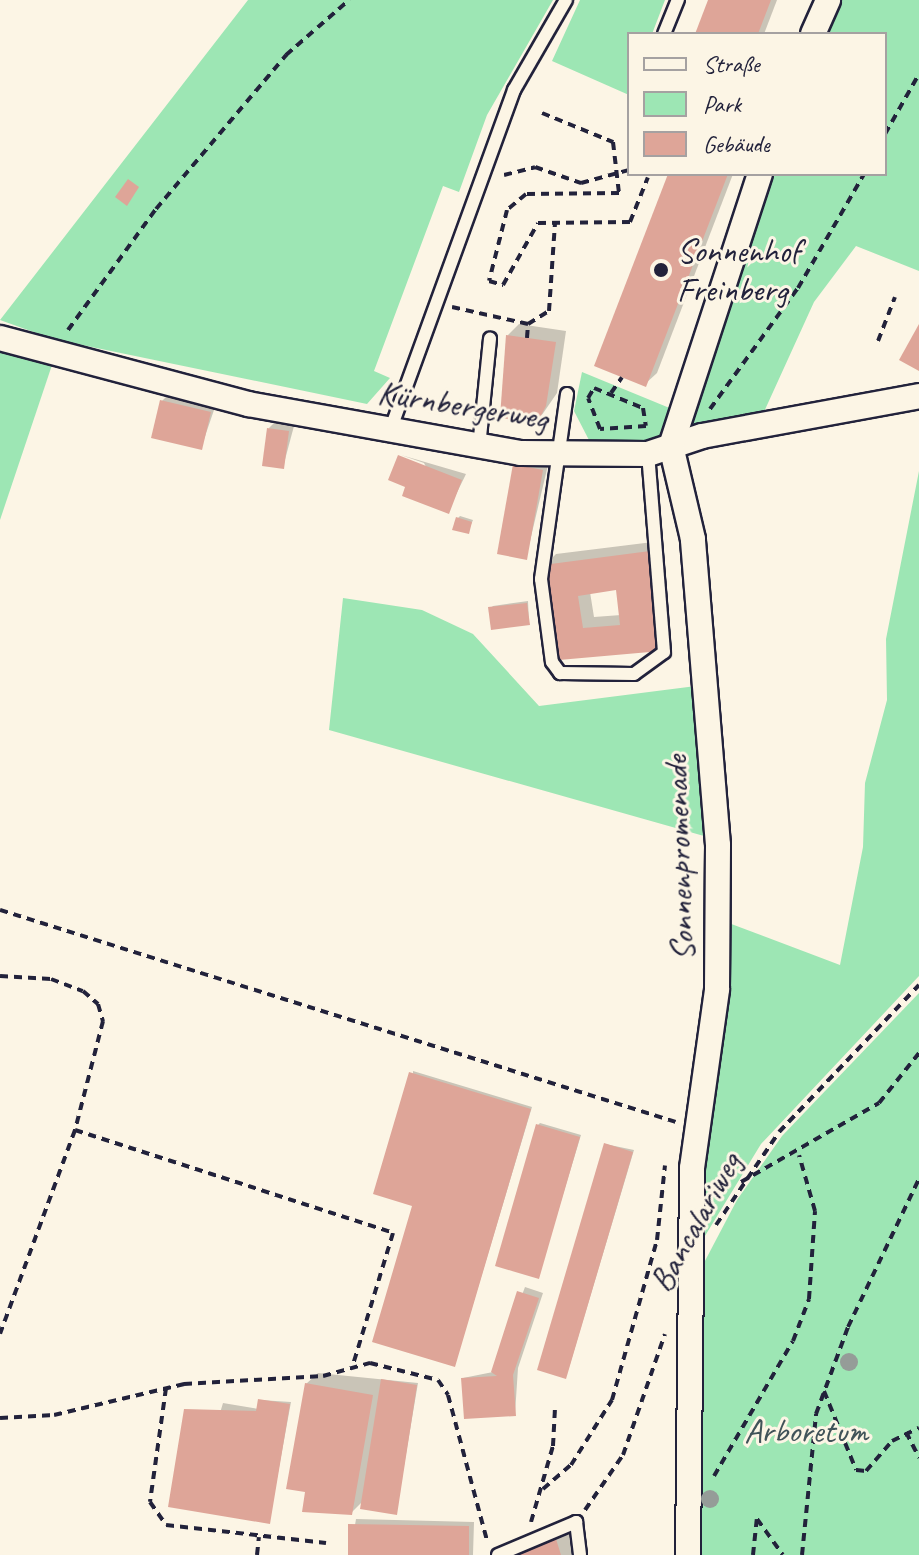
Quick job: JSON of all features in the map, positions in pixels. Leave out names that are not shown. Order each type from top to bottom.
[{"type":"street","points":[[814,32],[828,0]]},
{"type":"street","points":[[660,450],[759,176]]},
{"type":"street","name":"Kürnbergerweg","points":[[0,338],[248,404],[391,428],[479,447],[562,455],[660,450],[919,396]]},
{"type":"street","name":"Sonnenpromenade","points":[[660,450],[693,539],[718,845],[717,989],[697,1129],[687,1276],[688,1555]]},
{"type":"lane","points":[[391,428],[514,90],[566,0]]},
{"type":"lane","points":[[665,32],[678,0]]},
{"type":"lane","points":[[479,447],[490,339]]},
{"type":"lane","points":[[567,394],[562,455],[541,579],[552,662],[560,673],[609,675],[644,671],[664,652],[660,450]]},
{"type":"lane","points":[[498,1555],[576,1522],[580,1555]]},
{"type":"path","points":[[66,333],[156,209],[286,55],[349,0]]},
{"type":"path","points":[[887,130],[919,74]]},
{"type":"path","points":[[542,113],[613,142],[619,193],[538,190],[514,202],[489,281],[503,285],[530,228],[555,223],[630,222],[648,177]]},
{"type":"path","points":[[569,181],[617,176],[627,171]]},
{"type":"path","points":[[704,415],[744,371],[863,176]]},
{"type":"path","points":[[454,308],[528,324],[549,311],[555,223]]},
{"type":"path","points":[[878,341],[895,297]]},
{"type":"path","points":[[527,338],[528,324]]},
{"type":"path","points":[[611,393],[622,377]]},
{"type":"path","points":[[594,388],[611,393],[643,408],[646,426],[605,433],[588,394],[594,388]]},
{"type":"path","points":[[0,910],[697,1129]]},
{"type":"path","points":[[0,976],[51,979],[98,1004],[99,1046],[75,1130],[0,1334]]},
{"type":"path","name":"Bancalariweg","points":[[709,1236],[739,1183],[919,985]]},
{"type":"path","points":[[739,1183],[799,1155],[889,1095],[919,1053]]},
{"type":"path","points":[[75,1130],[393,1233],[353,1365]]},
{"type":"path","points":[[703,1479],[724,1464],[809,1299],[815,1211],[799,1155]]},
{"type":"path","points":[[543,1489],[571,1465],[612,1400],[657,1240],[665,1165]]},
{"type":"path","points":[[802,1555],[808,1457],[824,1391],[919,1179]]},
{"type":"path","name":"Bancalariweg","points":[[576,1522],[623,1455],[667,1327]]},
{"type":"path","points":[[0,1418],[54,1415],[166,1388],[323,1376],[353,1365],[438,1380],[491,1555]]},
{"type":"path","points":[[166,1388],[150,1502],[155,1514],[184,1530],[326,1543]]},
{"type":"path","points":[[824,1391],[856,1470],[866,1471],[906,1432],[919,1428]]},
{"type":"path","points":[[522,1547],[543,1489],[555,1408]]},
{"type":"path","points":[[906,1432],[919,1458]]},
{"type":"path","points":[[753,1555],[757,1519],[783,1555]]},
{"type":"path","points":[[257,1555],[259,1537]]},
{"type":"green space","points":[[248,0],[553,0],[487,115],[459,192],[443,186],[374,371],[390,378],[367,404],[53,339],[0,320]]},
{"type":"green space","points":[[580,0],[665,0],[653,32],[627,32],[627,94],[552,61]]},
{"type":"green space","points":[[838,0],[919,0],[919,271],[856,246],[814,302],[763,414],[688,431],[689,397],[769,176],[887,176],[887,32],[825,32]]},
{"type":"green space","points":[[0,350],[52,365],[0,520]]},
{"type":"green space","points":[[582,372],[672,409],[665,431],[654,440],[591,444],[574,411]]},
{"type":"green space","points":[[919,471],[919,976],[761,1144],[697,1249],[698,1179],[726,922],[840,965],[863,847],[865,783],[887,700],[886,639]]},
{"type":"green space","points":[[343,598],[422,610],[473,634],[539,706],[696,686],[711,838],[329,730]]},
{"type":"green space","name":"Arboretum","points":[[919,993],[919,1555],[695,1555],[696,1278],[737,1200],[782,1136]]},
{"type":"building","points":[[708,0],[771,0],[759,32],[696,32]]},
{"type":"building","name":"Sonnenhof Freinberg","points":[[667,176],[727,176],[646,387],[594,366]]},
{"type":"building","points":[[128,179],[139,187],[127,206],[115,197]]},
{"type":"building","points":[[919,324],[919,371],[899,360]]},
{"type":"building","points":[[506,335],[556,342],[546,406],[535,427],[500,417]]},
{"type":"building","points":[[160,400],[211,412],[202,450],[151,438]]},
{"type":"building","points":[[267,428],[289,431],[284,469],[262,466]]},
{"type":"building","points":[[398,455],[462,480],[449,514],[402,496],[405,487],[388,480]]},
{"type":"building","points":[[513,464],[543,470],[527,560],[497,554]]},
{"type":"building","points":[[456,517],[472,522],[469,534],[452,530]]},
{"type":"building","points":[[650,551],[661,651],[559,660],[543,565]],"holes":[[[616,590],[620,625],[583,628],[578,596]]]},
{"type":"building","points":[[527,603],[530,625],[491,630],[488,607]]},
{"type":"building","points":[[409,1072],[531,1109],[455,1367],[372,1342],[412,1206],[373,1194]]},
{"type":"building","points":[[536,1124],[580,1137],[539,1279],[495,1266]]},
{"type":"building","points":[[604,1143],[633,1152],[566,1379],[537,1370]]},
{"type":"building","points":[[517,1291],[539,1298],[513,1375],[516,1416],[464,1419],[461,1378],[497,1376],[491,1372]]},
{"type":"building","points":[[381,1379],[417,1385],[397,1515],[360,1509]]},
{"type":"building","points":[[305,1383],[373,1395],[352,1515],[302,1512],[305,1492],[286,1489]]},
{"type":"building","points":[[258,1399],[290,1404],[270,1524],[168,1507],[184,1409],[256,1411]]},
{"type":"building","points":[[348,1524],[469,1526],[469,1555],[348,1555]]},
{"type":"building","points":[[556,1539],[561,1555],[514,1555]]},
{"type":"place","name":"Sonnenhof Freinberg","points":[[661,270]]}]
